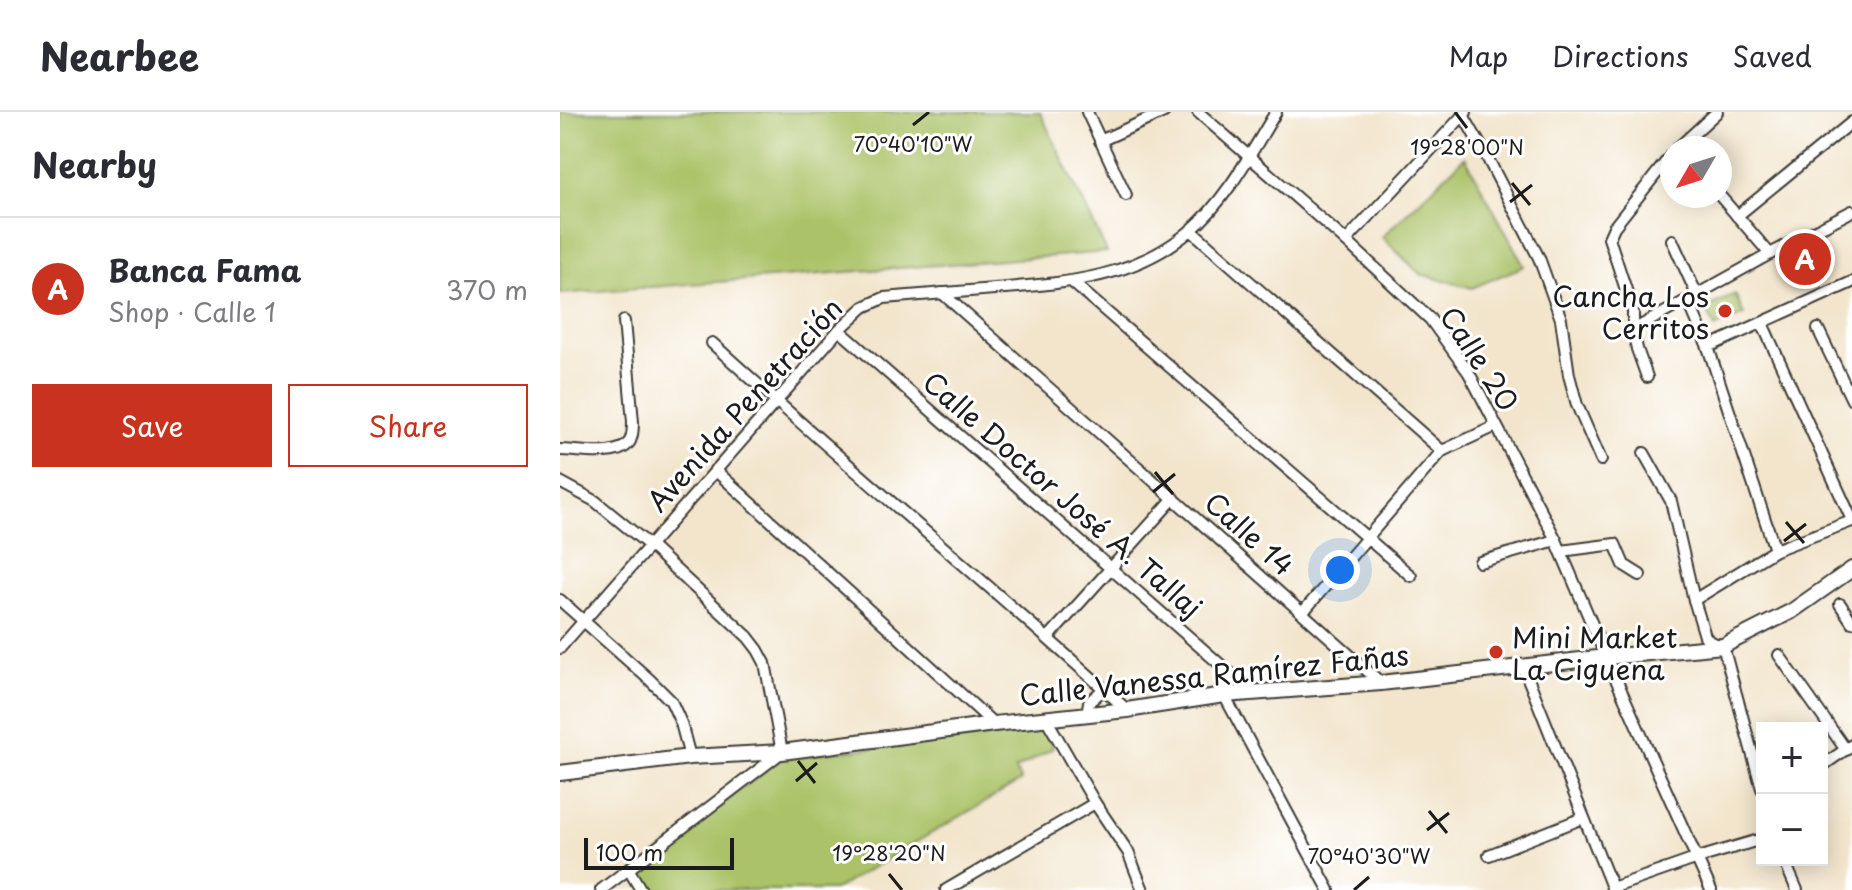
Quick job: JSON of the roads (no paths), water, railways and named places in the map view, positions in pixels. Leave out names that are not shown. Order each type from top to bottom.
[{"type":"street","points":[[1087,112],[1126,195]]},
{"type":"street","points":[[1100,141],[1164,112]]},
{"type":"street","name":"Calle 20","points":[[1198,112],[1430,319],[1469,373],[1556,540],[1711,890]]},
{"type":"street","name":"Avenida Penetración","points":[[560,648],[775,401],[864,307],[884,298],[1072,282],[1133,265],[1159,254],[1191,230],[1224,192],[1276,112]]},
{"type":"street","points":[[1691,136],[1717,112]]},
{"type":"street","points":[[1737,216],[1852,120],[1846,112]]},
{"type":"street","points":[[1346,241],[1464,113],[1539,258],[1561,319],[1577,405],[1601,460]]},
{"type":"street","points":[[1647,377],[1637,349],[1633,311],[1609,238],[1614,227],[1660,169]]},
{"type":"street","points":[[1730,208],[1770,254]]},
{"type":"street","points":[[1633,330],[1852,211]]},
{"type":"street","points":[[1191,230],[1442,451]]},
{"type":"street","points":[[1672,240],[1775,550]]},
{"type":"street","points":[[1072,282],[1411,576]]},
{"type":"street","points":[[1708,347],[1852,282]]},
{"type":"street","name":"Calle 14","points":[[942,293],[1381,683]]},
{"type":"street","points":[[560,450],[620,450],[632,437],[624,321]]},
{"type":"street","points":[[1694,600],[1775,550],[1852,521],[1762,323]]},
{"type":"street","points":[[1818,329],[1852,400]]},
{"type":"street","name":"Calle Doctor José A. Tallaj","points":[[839,330],[1256,693]]},
{"type":"street","points":[[712,343],[1127,710]]},
{"type":"street","points":[[1303,612],[1442,451],[1496,426]]},
{"type":"street","points":[[1644,453],[1671,501],[1705,636],[1710,642],[1723,646],[1756,767]]},
{"type":"street","points":[[715,470],[994,724]]},
{"type":"street","points":[[560,482],[595,501],[649,545],[748,637],[765,663],[782,752],[601,890]]},
{"type":"street","points":[[1048,638],[1174,498]]},
{"type":"street","points":[[1480,562],[1556,540]]},
{"type":"street","points":[[1561,551],[1615,544],[1624,565],[1640,575]]},
{"type":"street","name":"Calle Vanessa Ramírez Fañas","points":[[560,773],[690,757],[782,752],[1127,710],[1224,695],[1381,683],[1723,646],[1792,611],[1852,569]]},
{"type":"street","points":[[560,600],[671,701],[681,723],[690,757]]},
{"type":"street","points":[[1840,604],[1852,622]]},
{"type":"street","points":[[1779,655],[1849,747],[1828,762]]},
{"type":"street","points":[[1523,666],[1613,889],[1756,841]]},
{"type":"street","points":[[1230,673],[1224,695],[1329,890]]},
{"type":"street","points":[[1087,715],[1089,702],[1104,689]]},
{"type":"street","points":[[1047,720],[1095,803],[1128,852],[1143,890]]},
{"type":"street","points":[[946,890],[1095,803]]},
{"type":"street","points":[[1489,855],[1583,818]]},
{"type":"street","points":[[1787,866],[1797,890]]},
{"type":"street","points":[[629,870],[641,890]]},
{"type":"place","name":"Banca Fama","points":[[1805,259]]},
{"type":"place","name":"Cancha Los Cerritos","points":[[1725,311]]},
{"type":"place","name":"Mini Market La Ciguena","points":[[1496,652]]}]
